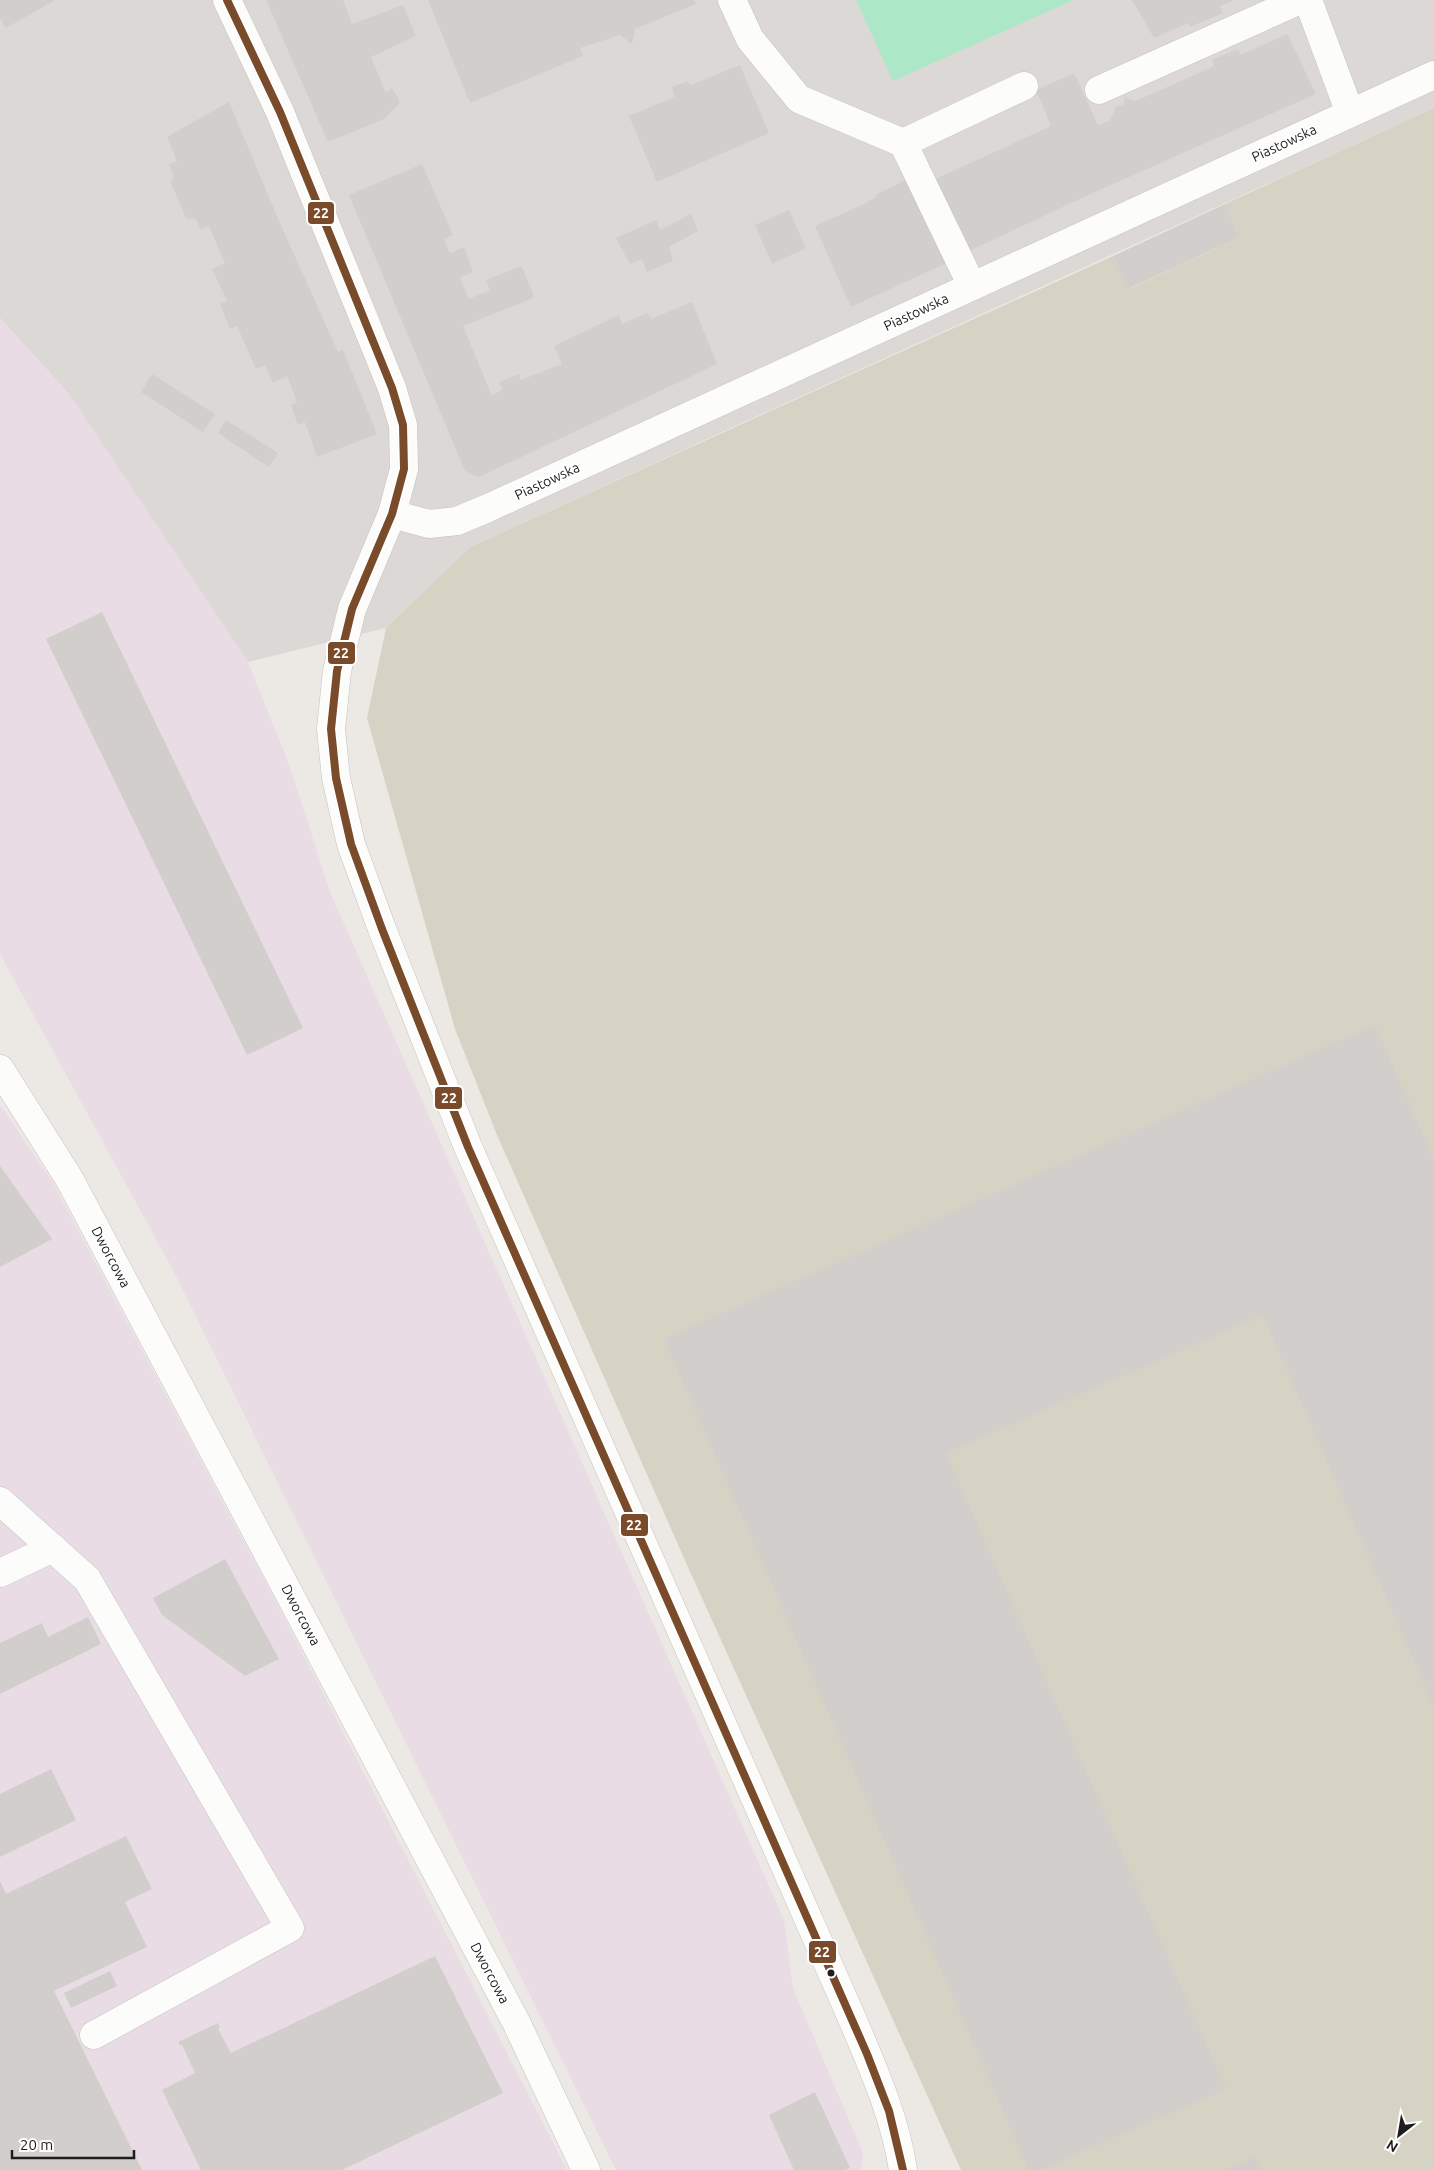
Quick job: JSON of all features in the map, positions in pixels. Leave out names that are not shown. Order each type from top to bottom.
[{"type":"street","points":[[227,0],[280,112],[392,388],[403,425],[404,469],[392,514],[352,609],[337,671],[331,729],[336,778],[351,844],[382,929],[468,1147],[851,2016],[886,2101],[899,2145],[903,2170]]},
{"type":"street","points":[[732,0],[750,39],[799,99],[903,143],[972,286]]},
{"type":"street","points":[[1099,90],[1300,0]]},
{"type":"street","points":[[1308,0],[1350,113]]},
{"type":"street","name":"Piastowska","points":[[392,514],[429,524],[457,521],[1434,75]]},
{"type":"street","points":[[903,143],[1024,86]]},
{"type":"street","name":"Dworcowa","points":[[0,1069],[70,1180],[516,2022],[586,2170]]},
{"type":"street","points":[[0,1501],[87,1579],[290,1928],[94,2035]]},
{"type":"street","points":[[0,1573],[54,1548]]},
{"type":"shaded area","points":[[0,0],[1434,0],[1434,108],[470,547],[386,628],[248,662],[69,394],[0,318]]},
{"type":"shaded area","points":[[1434,108],[1434,2170],[961,2170],[687,1565],[497,1135],[455,1029],[367,718],[386,628],[470,547],[1113,256],[1129,289],[1240,237],[1225,204]]},
{"type":"shaded area","points":[[0,318],[69,394],[248,662],[289,764],[330,892],[784,1920],[793,1988],[863,2153],[861,2170],[616,2170],[173,1270],[0,954]]},
{"type":"shaded area","points":[[0,1105],[52,1181],[286,1621],[567,2170],[0,2170]]},
{"type":"green space","points":[[856,0],[1073,0],[893,81]]},
{"type":"building","points":[[0,0],[55,0],[6,28],[0,18]]},
{"type":"building","points":[[266,0],[343,0],[352,24],[403,5],[416,36],[371,57],[386,93],[392,88],[400,102],[384,119],[328,142]]},
{"type":"building","points":[[428,0],[694,0],[696,4],[635,29],[632,44],[620,35],[580,48],[583,56],[470,103]]},
{"type":"building","points":[[1132,0],[1234,0],[1220,6],[1223,13],[1190,27],[1188,23],[1154,38]]},
{"type":"building","points":[[1287,34],[1316,94],[1084,197],[965,253],[931,181],[1051,126],[1036,90],[1074,73],[1098,125],[1109,121],[1117,106],[1123,105],[1125,97],[1136,101],[1214,66],[1212,60],[1238,49],[1241,55]]},
{"type":"building","points":[[740,65],[769,133],[657,182],[629,116],[674,97],[672,87],[688,81],[691,85]]},
{"type":"building","points":[[229,102],[279,221],[338,352],[343,350],[377,434],[317,457],[305,422],[298,425],[291,405],[297,402],[287,376],[273,383],[265,365],[256,369],[237,326],[230,329],[220,304],[227,301],[212,269],[225,263],[209,226],[201,230],[196,219],[186,218],[171,183],[174,176],[169,164],[177,161],[167,137]]},
{"type":"building","points":[[422,164],[453,235],[444,239],[450,253],[464,247],[473,272],[460,278],[469,299],[490,290],[486,280],[521,266],[533,293],[533,298],[463,326],[492,396],[503,389],[499,382],[519,374],[521,380],[562,364],[554,346],[619,315],[622,324],[647,313],[651,319],[692,302],[717,364],[479,477],[465,471],[349,195]]},
{"type":"building","points":[[910,178],[949,262],[851,307],[815,226],[862,205],[876,197],[875,195]]},
{"type":"building","points":[[1225,204],[1240,237],[1128,289],[1113,256]]},
{"type":"building","points":[[789,210],[806,248],[772,264],[755,225]]},
{"type":"building","points":[[691,214],[698,231],[669,247],[673,261],[647,272],[642,259],[630,264],[616,238],[656,220],[660,230]]},
{"type":"building","points":[[152,374],[215,414],[203,432],[141,392]]},
{"type":"building","points":[[226,420],[278,453],[269,467],[218,433]]},
{"type":"building","points":[[102,612],[303,1028],[247,1055],[46,639]]},
{"type":"building","points":[[1375,1025],[1434,1160],[1434,1707],[1263,1315],[946,1453],[1226,2089],[1040,2170],[1029,2170],[664,1339]]},
{"type":"building","points":[[0,1166],[52,1239],[0,1267]]},
{"type":"building","points":[[225,1559],[279,1659],[245,1676],[162,1615],[153,1598]]},
{"type":"building","points":[[88,1617],[101,1644],[0,1694],[0,1643],[42,1623],[48,1637]]},
{"type":"building","points":[[51,1769],[76,1820],[0,1857],[0,1794]]},
{"type":"building","points":[[126,1836],[152,1889],[125,1902],[147,1947],[54,1991],[142,2170],[0,2170],[0,1881],[6,1894]]},
{"type":"building","points":[[435,1956],[503,2093],[342,2170],[201,2170],[162,2090],[195,2073],[182,2045],[180,2046],[178,2042],[218,2023],[220,2027],[218,2029],[231,2053]]},
{"type":"building","points":[[110,1971],[117,1986],[71,2008],[64,1993]]},
{"type":"building","points":[[815,2092],[850,2168],[844,2170],[794,2170],[769,2115]]},
{"type":"building","points":[[1256,2157],[1261,2170],[1227,2170]]},
{"type":"transit line","name":"22","points":[[227,0],[280,112],[392,388],[403,425],[404,469],[392,514],[352,609],[337,671],[331,729],[336,778],[351,844],[382,929],[468,1147],[867,2054],[889,2111],[903,2170]]}]
